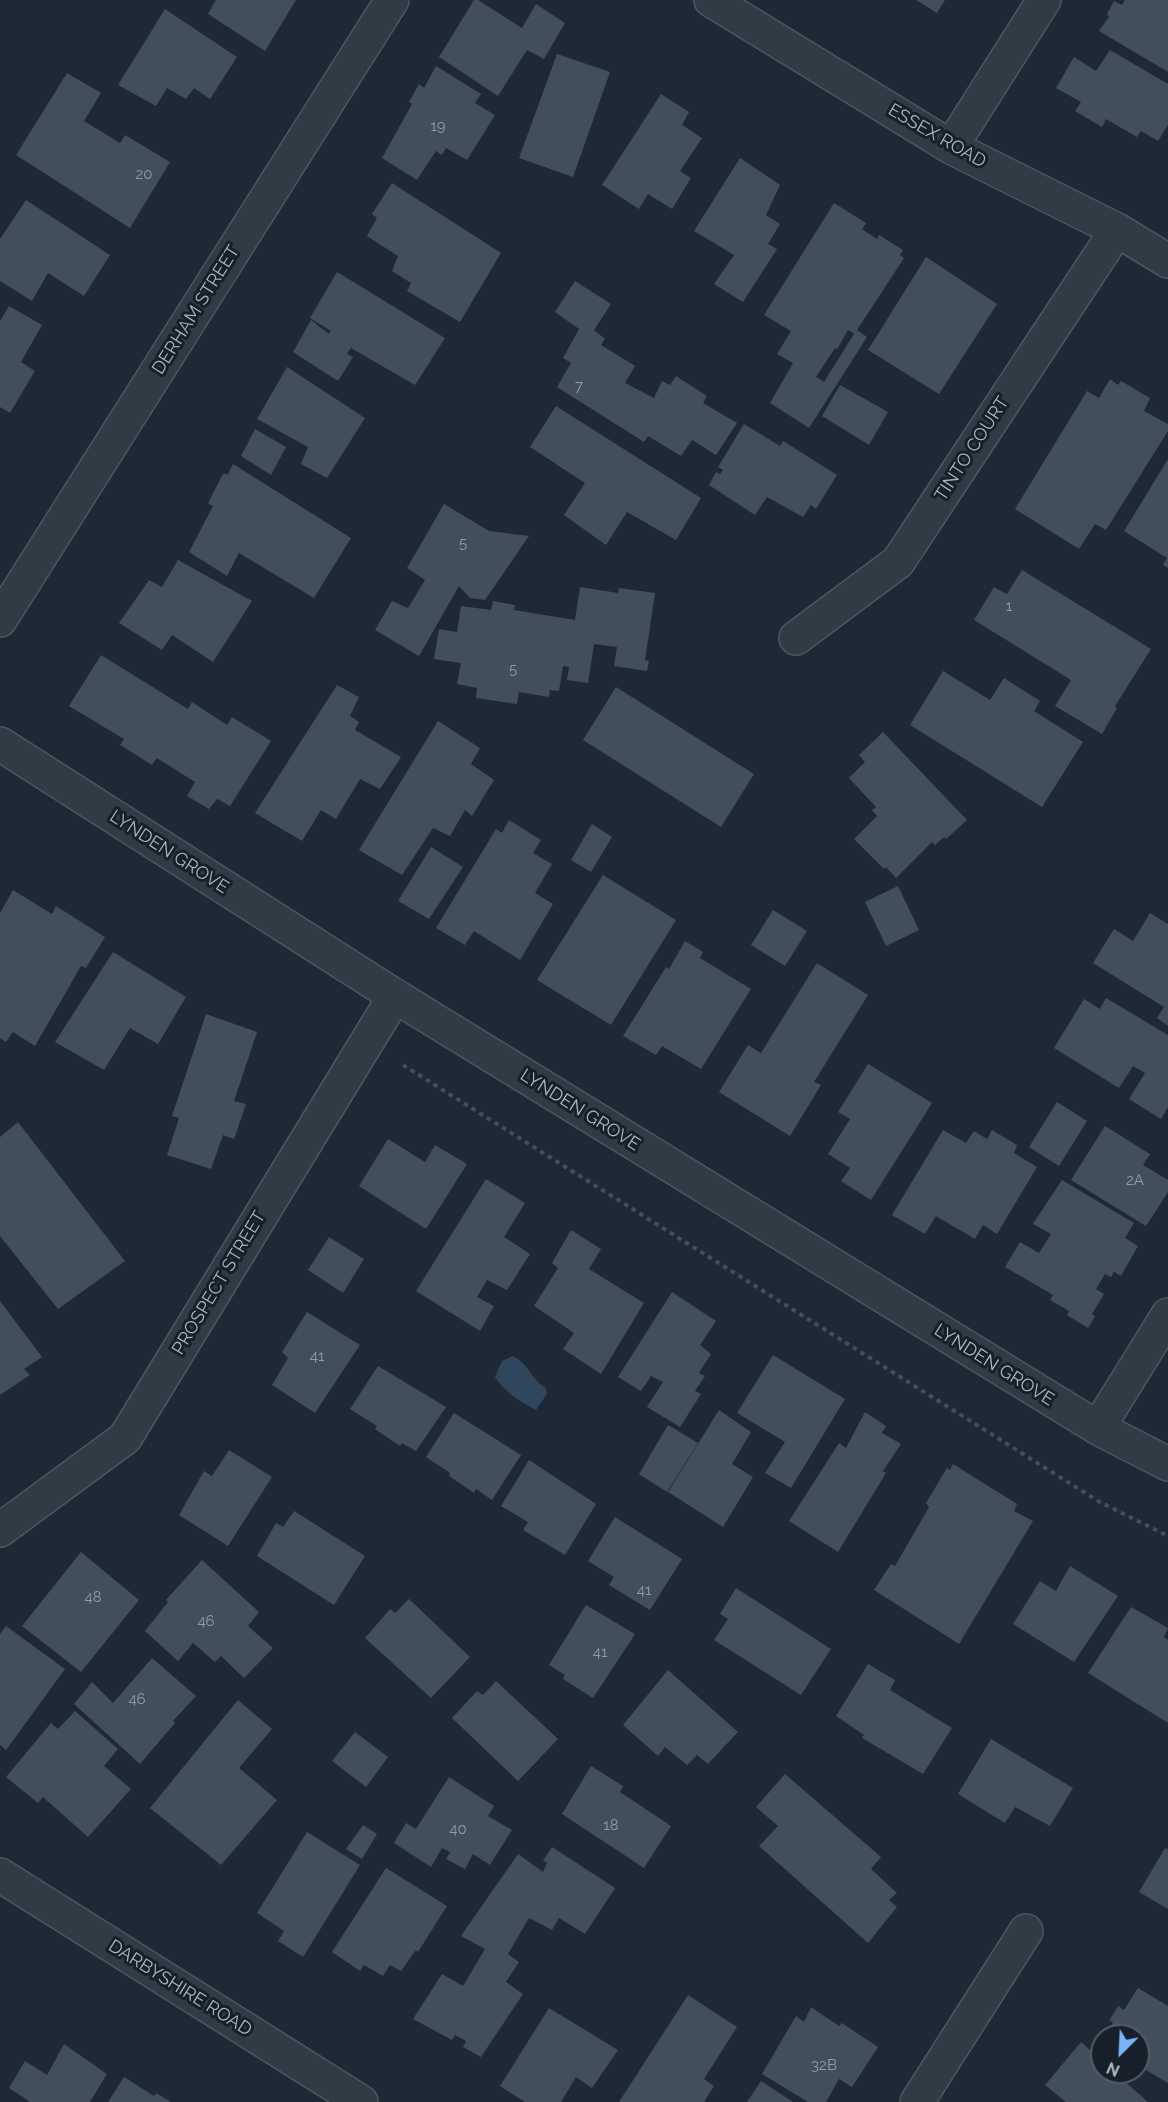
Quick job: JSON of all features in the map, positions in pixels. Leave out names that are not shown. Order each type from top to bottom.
[{"type":"street","name":"DERHAM STREET","points":[[0,620],[392,0]]},
{"type":"street","name":"ESSEX ROAD","points":[[711,0],[951,147],[1117,230],[1168,261]]},
{"type":"street","points":[[951,147],[1044,0]]},
{"type":"street","name":"TINTO COURT","points":[[796,638],[898,562],[1117,230]]},
{"type":"street","name":"LYNDEN GROVE","points":[[0,744],[394,996],[1098,1428],[1168,1464]]},
{"type":"street","name":"PROSPECT STREET","points":[[0,1530],[125,1438],[394,996]]},
{"type":"street","points":[[1098,1428],[1168,1315]]},
{"type":"street","name":"DARBYSHIRE ROAD","points":[[0,1875],[361,2102]]},
{"type":"street","points":[[917,2102],[1026,1931]]},
{"type":"path","points":[[403,1065],[1098,1501],[1168,1536]]},
{"type":"water","points":[[513,1356],[546,1388],[547,1394],[536,1410],[513,1396],[495,1377],[502,1361]]},
{"type":"building","points":[[216,0],[296,0],[265,51],[208,14]]},
{"type":"building","points":[[474,0],[478,0],[522,28],[536,4],[565,23],[544,59],[527,50],[498,96],[439,57]]},
{"type":"building","points":[[916,0],[945,0],[937,13]]},
{"type":"building","points":[[1125,0],[1168,0],[1168,72],[1099,31],[1109,17],[1107,14],[1114,1],[1122,5]]},
{"type":"building","points":[[165,9],[237,57],[210,99],[194,88],[186,99],[167,88],[156,106],[118,85]]},
{"type":"building","points":[[1110,50],[1168,84],[1168,125],[1158,141],[1141,131],[1137,137],[1106,119],[1102,127],[1075,111],[1081,102],[1056,88],[1074,57],[1096,71]]},
{"type":"building","points":[[557,54],[610,72],[573,177],[519,158]]},
{"type":"building","points":[[436,66],[481,94],[475,103],[495,115],[467,160],[446,148],[442,155],[436,151],[417,180],[382,158],[412,104],[409,102],[419,84],[424,88]]},
{"type":"building","points":[[67,73],[101,93],[84,121],[120,143],[125,135],[170,162],[130,228],[16,155]]},
{"type":"building","points":[[661,94],[689,112],[682,125],[702,138],[680,171],[691,178],[672,209],[648,194],[639,209],[602,185]]},
{"type":"building","points":[[740,158],[780,185],[766,215],[780,224],[768,244],[777,249],[743,302],[714,284],[734,255],[694,231]]},
{"type":"building","points":[[392,183],[501,253],[460,322],[407,291],[411,283],[392,271],[398,256],[367,236],[377,218],[372,214]]},
{"type":"building","points":[[26,200],[110,255],[84,296],[48,273],[32,301],[0,281],[0,239]]},
{"type":"building","points":[[834,203],[866,223],[862,229],[877,239],[879,235],[903,250],[900,255],[904,258],[857,330],[867,337],[809,428],[770,403],[793,363],[777,354],[791,331],[764,315]],"holes":[[[848,330],[854,334],[824,382],[816,377]]]},
{"type":"building","points":[[926,257],[997,304],[939,394],[868,350]]},
{"type":"building","points":[[337,272],[445,338],[415,385],[351,348],[356,339],[347,354],[353,357],[338,381],[293,352],[311,320],[329,334],[331,331],[310,318]]},
{"type":"building","points":[[575,281],[611,304],[594,330],[605,339],[601,345],[635,366],[625,383],[654,398],[662,381],[670,385],[676,376],[707,396],[703,403],[737,423],[716,455],[692,440],[681,456],[648,436],[644,442],[557,387],[571,363],[563,358],[579,329],[555,312]]},
{"type":"building","points":[[9,306],[42,325],[21,362],[35,371],[10,413],[0,407],[0,321]]},
{"type":"building","points":[[287,367],[365,418],[327,478],[301,464],[308,447],[257,419]]},
{"type":"building","points":[[1110,379],[1118,385],[1121,381],[1150,398],[1144,411],[1168,424],[1168,431],[1106,530],[1095,524],[1079,549],[1015,509],[1087,391],[1099,398]]},
{"type":"building","points":[[840,385],[888,412],[869,445],[822,416]]},
{"type":"building","points":[[556,406],[701,498],[676,540],[627,512],[606,545],[564,515],[585,483],[530,447]]},
{"type":"building","points":[[744,424],[780,446],[783,441],[837,475],[816,509],[811,505],[803,517],[767,497],[755,515],[709,485],[716,472],[720,474],[723,470],[718,467]]},
{"type":"building","points":[[255,429],[286,447],[271,475],[241,456]]},
{"type":"building","points":[[1168,459],[1168,568],[1163,565],[1167,558],[1124,531]]},
{"type":"building","points":[[233,464],[351,538],[314,598],[239,553],[227,576],[189,552],[213,506],[208,503],[223,474],[228,474]]},
{"type":"building","points":[[444,504],[489,531],[529,536],[485,600],[470,598],[459,586],[419,656],[375,630],[392,601],[408,608],[425,580],[407,568]]},
{"type":"building","points":[[178,560],[252,601],[213,662],[172,635],[162,650],[119,623],[149,580],[162,587]]},
{"type":"building","points":[[1022,570],[1151,649],[1115,706],[1117,708],[1102,734],[1055,706],[1071,680],[974,620],[994,587],[1007,594]]},
{"type":"building","points":[[580,587],[618,593],[619,588],[655,593],[645,660],[649,661],[647,671],[614,666],[617,647],[594,644],[588,683],[567,680],[569,667],[563,666],[559,691],[550,690],[549,697],[519,692],[517,704],[476,698],[477,688],[457,684],[461,663],[434,659],[439,629],[457,632],[461,606],[491,610],[493,601],[515,605],[514,610],[575,620]]},
{"type":"building","points":[[101,655],[188,709],[192,702],[227,725],[232,717],[271,741],[230,806],[217,799],[209,809],[187,796],[195,782],[157,758],[152,765],[120,745],[124,739],[69,706]]},
{"type":"building","points":[[943,671],[990,700],[1004,678],[1040,701],[1034,711],[1083,742],[1042,807],[910,725]]},
{"type":"building","points":[[337,685],[359,697],[350,716],[359,722],[355,730],[401,757],[380,789],[360,779],[336,819],[321,810],[302,841],[255,813]]},
{"type":"building","points":[[616,687],[754,774],[721,827],[583,740]]},
{"type":"building","points":[[438,721],[480,748],[471,764],[494,780],[472,816],[465,810],[450,836],[433,828],[402,875],[359,850]]},
{"type":"building","points":[[883,732],[967,820],[946,839],[944,837],[935,845],[932,842],[896,878],[854,839],[877,816],[872,810],[876,807],[849,778],[865,762],[859,755]]},
{"type":"building","points":[[509,820],[541,840],[533,853],[552,864],[535,893],[553,904],[520,960],[474,931],[465,945],[436,928],[496,829],[502,833]]},
{"type":"building","points":[[592,824],[612,837],[591,872],[571,860]]},
{"type":"building","points":[[431,847],[463,867],[429,919],[398,901]]},
{"type":"building","points":[[603,875],[676,920],[611,1025],[537,980]]},
{"type":"building","points":[[898,886],[919,930],[886,946],[865,902]]},
{"type":"building","points":[[13,890],[52,914],[56,906],[105,937],[86,968],[81,966],[35,1046],[13,1032],[6,1042],[0,1038],[0,913]]},
{"type":"building","points":[[773,910],[807,931],[785,966],[751,945]]},
{"type":"building","points":[[1150,913],[1168,924],[1168,1026],[1157,1018],[1164,1007],[1093,963],[1114,929],[1133,941]]},
{"type":"building","points":[[685,941],[703,952],[700,958],[751,989],[701,1069],[662,1046],[656,1055],[623,1036],[666,967],[669,969]]},
{"type":"building","points":[[113,952],[186,997],[158,1044],[130,1028],[104,1070],[55,1042]]},
{"type":"building","points":[[817,963],[868,995],[814,1082],[821,1085],[790,1136],[719,1092],[748,1045],[761,1053]]},
{"type":"building","points":[[1106,998],[1168,1035],[1168,1107],[1161,1119],[1129,1099],[1145,1073],[1133,1066],[1119,1088],[1054,1048],[1084,999],[1100,1009]]},
{"type":"building","points":[[206,1014],[257,1032],[234,1101],[246,1104],[234,1139],[223,1135],[211,1169],[167,1155],[179,1118],[172,1116]]},
{"type":"building","points":[[868,1064],[932,1103],[871,1200],[841,1181],[850,1168],[828,1154],[850,1119],[838,1112]]},
{"type":"building","points":[[1057,1102],[1087,1121],[1059,1166],[1029,1147]]},
{"type":"building","points":[[18,1122],[125,1261],[58,1309],[0,1236],[0,1137]]},
{"type":"building","points":[[1105,1126],[1150,1154],[1143,1165],[1168,1180],[1168,1192],[1146,1226],[1071,1180]]},
{"type":"building","points":[[943,1130],[966,1143],[974,1131],[987,1139],[992,1130],[1017,1145],[1014,1153],[1037,1167],[997,1234],[983,1225],[975,1239],[936,1216],[925,1234],[892,1215]]},
{"type":"building","points":[[388,1139],[425,1162],[435,1145],[467,1164],[426,1229],[359,1186]]},
{"type":"building","points":[[486,1179],[525,1203],[504,1237],[530,1254],[507,1290],[487,1280],[477,1297],[494,1306],[480,1331],[416,1291]]},
{"type":"building","points":[[1062,1180],[1134,1223],[1125,1238],[1138,1246],[1121,1276],[1114,1272],[1111,1277],[1105,1274],[1096,1289],[1104,1294],[1092,1314],[1095,1316],[1088,1328],[1067,1315],[1069,1311],[1050,1300],[1053,1295],[1005,1267],[1020,1242],[1039,1253],[1051,1234],[1033,1224]]},
{"type":"building","points":[[571,1230],[601,1249],[589,1269],[644,1303],[601,1374],[563,1349],[574,1333],[534,1306],[558,1268],[552,1263]]},
{"type":"building","points":[[329,1237],[364,1259],[343,1293],[308,1270]]},
{"type":"building","points":[[672,1292],[716,1321],[700,1345],[711,1354],[699,1373],[705,1376],[695,1391],[701,1394],[680,1427],[647,1407],[663,1382],[651,1376],[641,1391],[618,1377]]},
{"type":"building","points":[[0,1301],[42,1357],[24,1369],[30,1375],[0,1395]]},
{"type":"building","points":[[307,1312],[360,1345],[315,1413],[272,1385],[288,1358],[282,1352]]},
{"type":"building","points":[[773,1355],[845,1399],[791,1488],[765,1473],[785,1442],[737,1413]]},
{"type":"building","points":[[378,1366],[446,1407],[416,1451],[402,1443],[400,1446],[375,1429],[377,1426],[350,1409]]},
{"type":"building","points":[[719,1410],[751,1432],[732,1464],[753,1477],[723,1527],[668,1492]]},
{"type":"building","points":[[865,1412],[886,1426],[882,1433],[901,1444],[883,1471],[886,1473],[838,1552],[789,1521],[839,1443],[846,1448]]},
{"type":"building","points":[[454,1413],[521,1455],[492,1500],[476,1489],[474,1493],[426,1457]]},
{"type":"building","points":[[668,1425],[698,1443],[667,1492],[639,1474]]},
{"type":"building","points":[[229,1450],[272,1477],[228,1546],[179,1515],[204,1471],[212,1476]]},
{"type":"building","points":[[529,1460],[596,1504],[565,1555],[523,1530],[528,1522],[501,1506]]},
{"type":"building","points":[[953,1464],[1017,1504],[1014,1511],[1033,1521],[959,1644],[874,1590],[891,1564],[895,1566],[929,1507],[926,1503],[947,1468],[950,1470]]},
{"type":"building","points":[[294,1511],[365,1556],[334,1605],[257,1556],[276,1523],[283,1527]]},
{"type":"building","points":[[615,1517],[682,1559],[650,1610],[609,1585],[614,1577],[588,1561]]},
{"type":"building","points":[[81,1552],[139,1600],[81,1672],[22,1626]]},
{"type":"building","points":[[202,1560],[259,1612],[248,1626],[273,1648],[244,1678],[221,1656],[215,1662],[193,1643],[178,1661],[145,1631],[168,1602],[166,1600]]},
{"type":"building","points":[[1070,1566],[1118,1596],[1074,1662],[1013,1624],[1040,1581],[1056,1591]]},
{"type":"building","points":[[736,1588],[831,1649],[801,1695],[714,1640],[728,1619],[720,1614]]},
{"type":"building","points":[[409,1599],[470,1657],[431,1698],[365,1638],[390,1609],[395,1613]]},
{"type":"building","points":[[586,1605],[635,1634],[593,1698],[563,1679],[565,1675],[549,1665]]},
{"type":"building","points":[[1131,1607],[1168,1628],[1164,1637],[1168,1640],[1168,1723],[1088,1673]]},
{"type":"building","points":[[6,1626],[65,1669],[6,1750],[0,1745],[0,1634]]},
{"type":"building","points":[[152,1658],[196,1696],[173,1721],[175,1723],[140,1764],[74,1704],[92,1682],[113,1703]]},
{"type":"building","points":[[868,1664],[895,1680],[890,1690],[952,1728],[923,1774],[862,1738],[864,1735],[836,1716]]},
{"type":"building","points":[[668,1670],[738,1732],[708,1764],[697,1755],[687,1765],[665,1747],[658,1756],[623,1725]]},
{"type":"building","points":[[496,1681],[558,1739],[518,1781],[452,1718],[477,1691],[483,1695]]},
{"type":"building","points":[[238,1700],[272,1729],[239,1768],[277,1800],[221,1865],[150,1808]]},
{"type":"building","points":[[75,1711],[118,1749],[104,1766],[131,1789],[88,1837],[43,1797],[38,1803],[6,1777],[51,1723],[58,1729]]},
{"type":"building","points":[[355,1732],[388,1757],[366,1787],[332,1761]]},
{"type":"building","points":[[991,1739],[1073,1788],[1050,1826],[1015,1807],[1005,1823],[958,1794]]},
{"type":"building","points":[[591,1766],[623,1786],[620,1792],[671,1826],[644,1868],[562,1814]]},
{"type":"building","points":[[785,1774],[881,1857],[871,1869],[897,1893],[889,1900],[897,1907],[868,1943],[759,1846],[778,1826],[756,1807]]},
{"type":"building","points":[[449,1777],[494,1806],[488,1816],[512,1830],[490,1865],[473,1854],[465,1869],[446,1859],[450,1852],[442,1848],[431,1867],[394,1843],[406,1823],[416,1829]]},
{"type":"building","points":[[363,1825],[377,1834],[362,1859],[346,1849]]},
{"type":"building","points":[[307,1832],[360,1865],[303,1957],[278,1941],[284,1931],[257,1913]]},
{"type":"building","points":[[552,1847],[615,1888],[585,1934],[559,1918],[552,1930],[529,1918],[508,1954],[519,1962],[506,1982],[523,1994],[481,2057],[463,2047],[466,2041],[455,2035],[452,2040],[413,2019],[442,1974],[463,1986],[485,1949],[461,1936],[518,1854],[543,1872],[547,1863],[543,1861]]},
{"type":"building","points":[[1165,1848],[1168,1849],[1168,1909],[1139,1892]]},
{"type":"building","points":[[386,1868],[447,1906],[418,1952],[416,1950],[401,1971],[390,1965],[383,1976],[364,1965],[360,1971],[332,1952]]},
{"type":"building","points":[[1138,1988],[1168,2006],[1168,2083],[1150,2072],[1150,2024],[1112,2024],[1113,2022],[1109,2021],[1118,2006],[1124,2010]]},
{"type":"building","points":[[688,1995],[737,2027],[704,2079],[714,2086],[704,2102],[619,2102]]},
{"type":"building","points":[[811,2007],[839,2026],[842,2023],[878,2047],[852,2087],[839,2079],[826,2102],[808,2102],[762,2074],[796,2016],[804,2022]]},
{"type":"building","points":[[549,2008],[618,2050],[592,2088],[576,2077],[561,2102],[525,2102],[500,2086]]},
{"type":"building","points":[[1081,2042],[1090,2050],[1090,2084],[1128,2084],[1148,2102],[1066,2102],[1045,2085]]},
{"type":"building","points":[[64,2044],[107,2074],[90,2102],[28,2102],[9,2088],[25,2061],[47,2075]]},
{"type":"building","points":[[124,2077],[154,2096],[156,2093],[171,2102],[108,2102]]},
{"type":"building","points":[[761,2081],[793,2102],[747,2102]]}]
